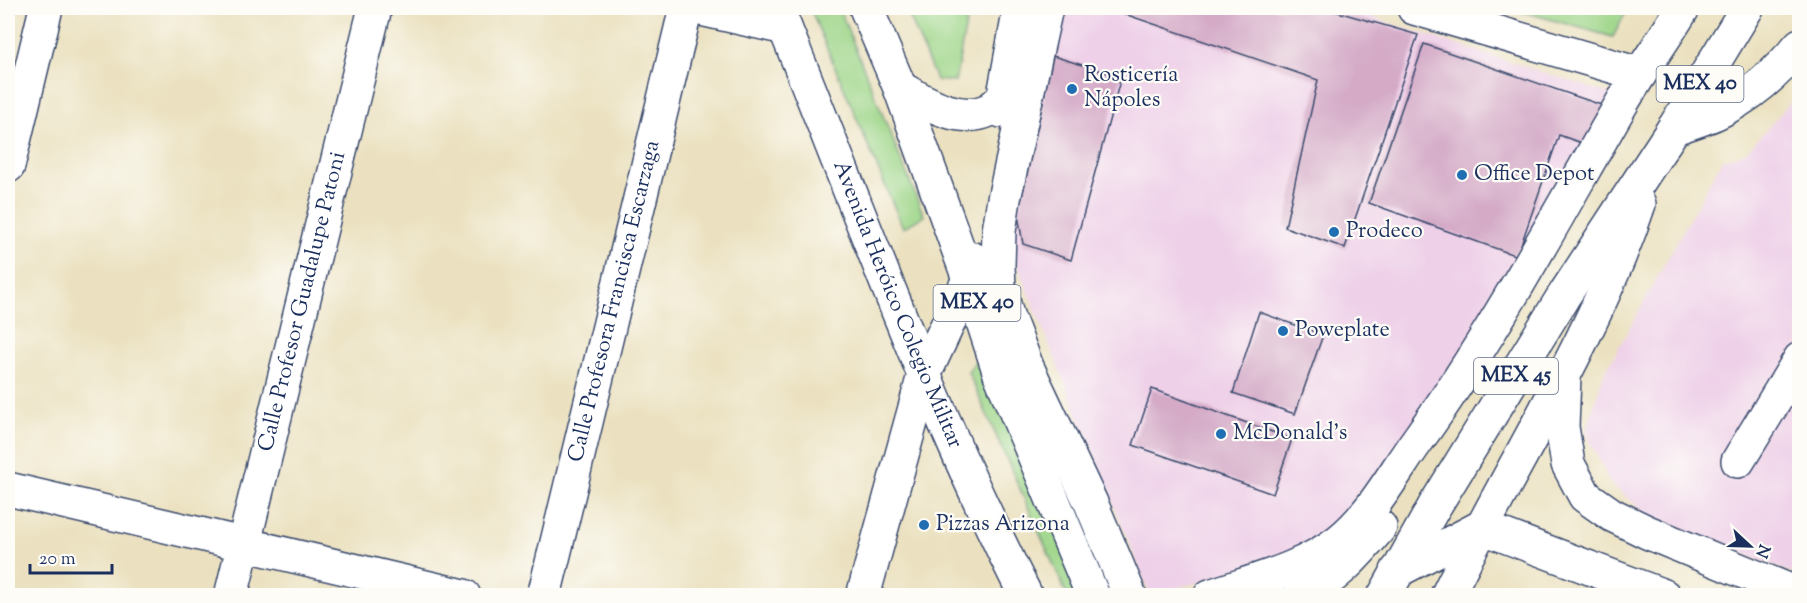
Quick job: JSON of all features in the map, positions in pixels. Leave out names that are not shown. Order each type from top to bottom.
[{"type":"street","points":[[8,166],[46,8]]},
{"type":"street","name":"Calle Profesor Guadalupe Patoni","points":[[231,596],[375,8]]},
{"type":"street","name":"Calle Profesora Francisca Escarzaga","points":[[544,596],[686,8]]},
{"type":"street","points":[[696,8],[781,18]]},
{"type":"street","name":"MEX 40","points":[[866,8],[900,88],[969,279],[1000,374],[1093,596]]},
{"type":"street","points":[[863,596],[924,375],[969,279],[1020,8]]},
{"type":"street","points":[[1046,8],[1004,199],[999,231],[999,286],[1007,315],[1027,368],[1091,503],[1130,596]]},
{"type":"street","points":[[1414,8],[1639,74]]},
{"type":"street","points":[[1299,596],[1326,582],[1364,548],[1389,516],[1495,358],[1562,247],[1608,162],[1628,113],[1639,74],[1664,8]]},
{"type":"street","points":[[1210,596],[1267,576],[1322,552],[1340,540],[1359,521],[1444,404],[1477,352],[1535,259],[1639,74],[1683,8]]},
{"type":"street","name":"MEX 40","points":[[1447,596],[1480,527],[1564,377],[1589,327],[1615,270],[1653,160],[1747,8]]},
{"type":"street","name":"Avenida Heróico Colegio Militar","points":[[781,18],[924,375],[998,542],[1026,596]]},
{"type":"street","points":[[1674,128],[1721,111],[1754,90],[1782,68],[1800,45]]},
{"type":"street","points":[[900,88],[938,108],[956,113],[975,114],[989,110],[1004,98]]},
{"type":"street","name":"MEX 45","points":[[1390,583],[1563,297],[1653,160]]},
{"type":"street","points":[[1738,461],[1800,359]]},
{"type":"street","points":[[1564,377],[1562,427],[1568,464],[1585,496],[1612,515],[1647,532],[1800,595]]},
{"type":"street","points":[[8,489],[464,596]]},
{"type":"street","points":[[1390,583],[1480,527],[1664,596]]},
{"type":"street","points":[[998,542],[1004,596]]},
{"type":"shaded area","points":[[1057,8],[1343,8],[1616,96],[1399,459],[1313,547],[1227,575],[1150,595],[1006,237]]},
{"type":"shaded area","points":[[1799,93],[1799,576],[1650,517],[1610,483],[1586,432],[1603,376],[1722,160],[1746,152]]},
{"type":"green space","points":[[810,8],[839,8],[924,216],[903,228]]},
{"type":"green space","points":[[906,8],[969,8],[955,82],[936,80]]},
{"type":"green space","points":[[1510,8],[1628,8],[1613,37]]},
{"type":"green space","points":[[980,354],[1085,595],[1067,595],[968,372]]},
{"type":"building","points":[[1107,8],[1324,8],[1418,35],[1345,248],[1285,227],[1318,80]]},
{"type":"building","name":"Office Depot","points":[[1424,44],[1610,108],[1590,146],[1559,135],[1517,256],[1369,203]]},
{"type":"building","points":[[1053,56],[1121,77],[1071,260],[1023,244],[1018,215]]},
{"type":"building","points":[[1259,312],[1323,335],[1295,414],[1233,393]]},
{"type":"building","points":[[1152,389],[1292,439],[1273,494],[1133,445]]},
{"type":"place","name":"Rosticería Nápoles","points":[[1072,89]]},
{"type":"place","name":"Office Depot","points":[[1462,175]]},
{"type":"place","name":"Prodeco","points":[[1334,232]]},
{"type":"place","name":"Poweplate","points":[[1283,331]]},
{"type":"place","name":"McDonald's","points":[[1221,434]]},
{"type":"place","name":"Pizzas Arizona","points":[[924,525]]}]
